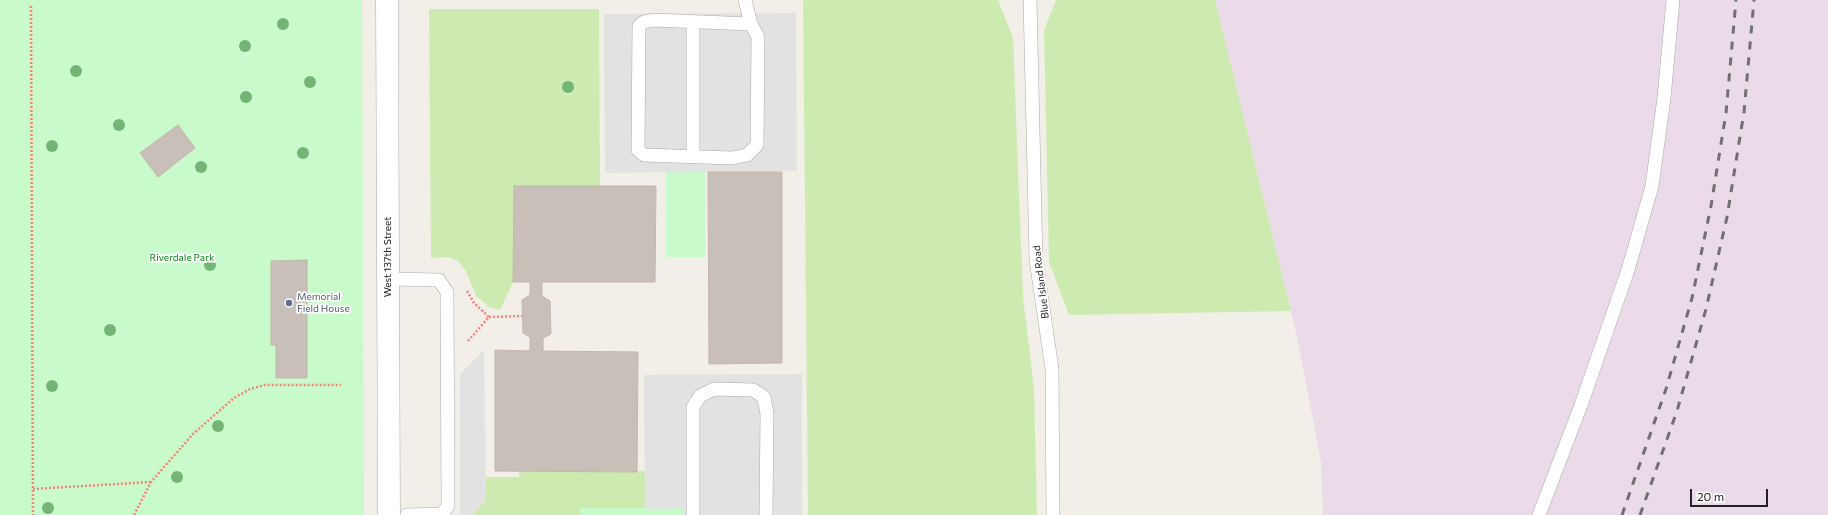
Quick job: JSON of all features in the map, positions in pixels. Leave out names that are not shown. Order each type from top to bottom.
[{"type":"street","name":"West 137th Street","points":[[387,0],[389,515]]},
{"type":"lane","points":[[745,0],[751,24],[758,37],[757,145],[747,155],[732,158],[644,155],[638,150],[639,26],[644,22],[653,20],[751,24]]},
{"type":"lane","name":"Blue Island Road","points":[[1030,0],[1036,260],[1052,369],[1053,515]]},
{"type":"lane","points":[[1539,515],[1581,405],[1628,270],[1652,186],[1664,98],[1673,0]]},
{"type":"lane","points":[[693,22],[693,157]]},
{"type":"lane","points":[[388,279],[439,280],[447,292],[448,506],[442,514],[406,515]]},
{"type":"lane","points":[[693,515],[693,407],[700,396],[714,389],[753,390],[764,397],[767,414],[766,515]]},
{"type":"path","points":[[31,6],[33,515]]},
{"type":"path","points":[[467,346],[468,340],[489,317],[522,316]]},
{"type":"path","points":[[134,515],[151,482],[193,434],[234,398],[250,389],[265,385],[341,385]]},
{"type":"path","points":[[33,489],[151,482]]},
{"type":"shaded area","points":[[1215,0],[1828,0],[1828,515],[1323,515],[1321,462],[1297,337]]},
{"type":"shaded area","points":[[796,13],[797,171],[605,173],[604,14]]},
{"type":"shaded area","points":[[484,350],[486,500],[472,515],[460,515],[460,374]]},
{"type":"shaded area","points":[[802,374],[802,515],[683,515],[683,508],[645,509],[644,375]]},
{"type":"green space","name":"Riverdale Park","points":[[0,0],[362,0],[364,515],[0,515]]},
{"type":"green space","points":[[803,0],[998,0],[1013,38],[1023,297],[1034,388],[1037,515],[808,515]]},
{"type":"green space","points":[[1056,0],[1215,0],[1291,311],[1069,315],[1049,262],[1044,30]]},
{"type":"green space","points":[[429,9],[599,9],[600,186],[514,186],[513,282],[500,310],[489,307],[476,296],[466,271],[458,261],[448,257],[431,258]]},
{"type":"green space","points":[[666,172],[706,172],[705,257],[666,257]]},
{"type":"green space","points":[[519,471],[645,471],[645,509],[580,508],[580,515],[472,515],[486,500],[486,477],[519,477]]},
{"type":"green space","points":[[580,508],[683,508],[683,515],[580,515]]},
{"type":"building","points":[[178,125],[195,148],[158,177],[140,153]]},
{"type":"building","points":[[708,172],[782,172],[782,363],[709,364]]},
{"type":"building","points":[[514,186],[656,186],[655,282],[542,282],[542,296],[550,301],[551,334],[543,338],[543,351],[638,352],[637,472],[495,471],[495,350],[530,351],[530,337],[523,333],[522,300],[530,295],[530,282],[513,282]]},
{"type":"building","name":"Memorial Field House","points":[[307,260],[307,378],[276,378],[276,345],[271,345],[271,261]]},
{"type":"railway","points":[[1622,515],[1666,389],[1692,298],[1711,206],[1726,113],[1736,0]]},
{"type":"railway","points":[[1640,515],[1677,411],[1706,309],[1727,217],[1744,112],[1754,0]]},
{"type":"place","name":"Memorial Field House","points":[[289,303]]}]
